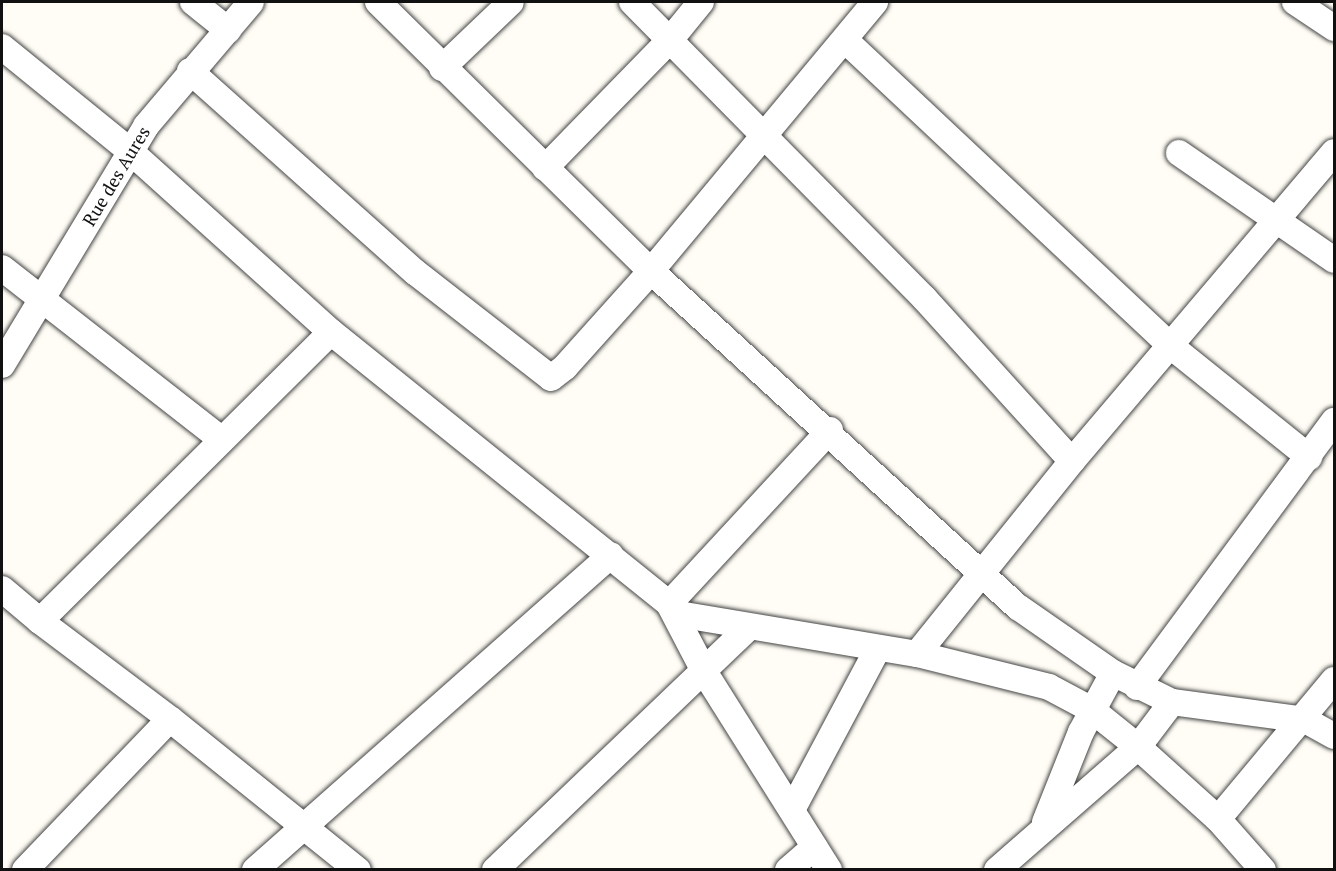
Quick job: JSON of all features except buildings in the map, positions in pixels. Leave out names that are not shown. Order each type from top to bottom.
[{"type":"street","points":[[193,2],[228,30]]},
{"type":"street","name":"Rue des Aures","points":[[2,365],[131,152],[190,71],[251,2]]},
{"type":"street","points":[[378,2],[442,68],[651,271],[830,430],[979,575],[1113,673],[1137,687],[1172,702],[1305,720],[1335,736]]},
{"type":"street","points":[[442,68],[512,2]]},
{"type":"street","points":[[632,2],[763,138],[924,298],[1072,461]]},
{"type":"street","points":[[545,168],[670,40],[701,2]]},
{"type":"street","points":[[190,71],[416,272],[551,378],[566,368],[651,271],[875,2]]},
{"type":"street","points":[[1295,2],[1335,28]]},
{"type":"street","points":[[845,40],[1172,347],[1309,457]]},
{"type":"street","points":[[2,47],[131,152],[331,332],[611,555],[674,609],[705,673],[829,870]]},
{"type":"street","points":[[917,654],[1072,461],[1172,347],[1335,152]]},
{"type":"street","points":[[1179,153],[1278,218],[1335,260]]},
{"type":"street","points":[[2,268],[40,300],[222,440]]},
{"type":"street","points":[[40,621],[331,332]]},
{"type":"street","points":[[1137,687],[1335,421]]},
{"type":"street","points":[[674,609],[830,430]]},
{"type":"street","points":[[255,870],[302,824],[611,555]]},
{"type":"street","points":[[2,590],[170,719],[358,870]]},
{"type":"street","points":[[674,609],[748,628],[917,654],[1029,680],[1092,710],[1138,747],[1218,819],[1263,870]]},
{"type":"street","points":[[495,870],[705,673],[748,628]]},
{"type":"street","points":[[792,810],[878,648]]},
{"type":"street","points":[[1044,825],[1092,710],[1113,673]]},
{"type":"street","points":[[1218,819],[1305,720],[1335,680]]},
{"type":"street","points":[[1002,868],[1044,825],[1138,747],[1172,702]]},
{"type":"street","points":[[25,870],[170,719]]},
{"type":"street","points":[[788,870],[814,847]]}]
